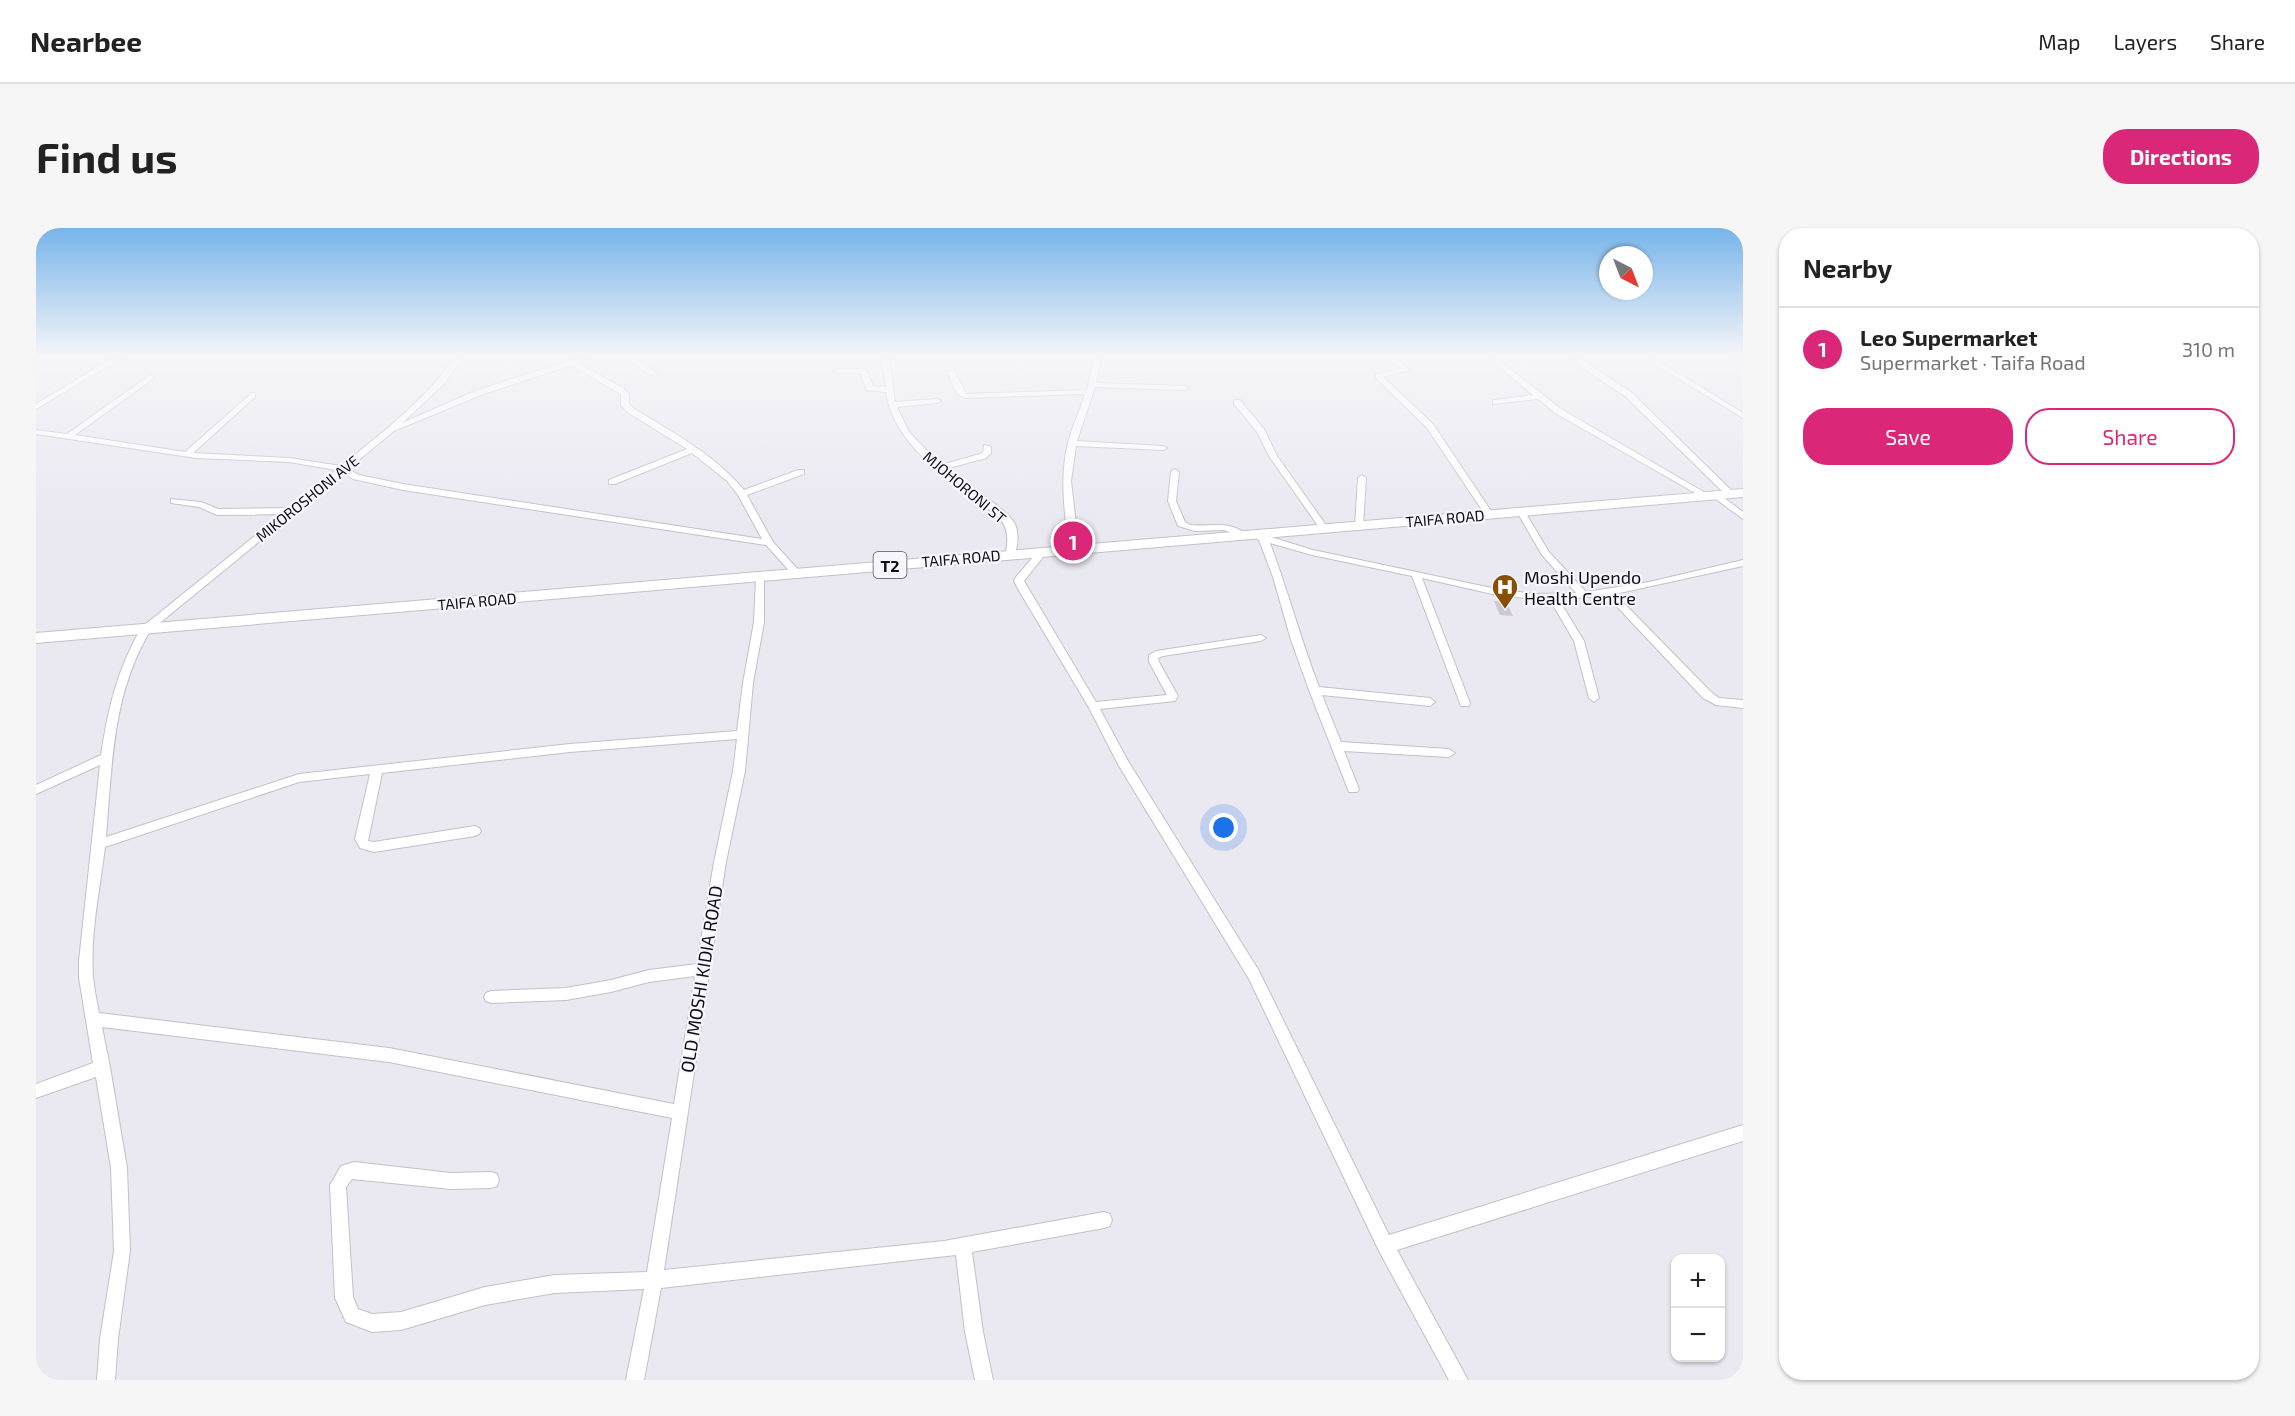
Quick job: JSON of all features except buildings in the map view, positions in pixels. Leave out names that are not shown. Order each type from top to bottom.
[{"type":"highway","name":"TAIFA ROAD","points":[[36,638],[761,578],[1011,554],[1724,494]]},
{"type":"street","points":[[70,435],[103,411]]},
{"type":"street","points":[[188,453],[235,411]]},
{"type":"street","name":"MIKOROSHONI AVE","points":[[106,1380],[109,1339],[122,1251],[119,1168],[86,978],[85,947],[99,844],[107,757],[118,692],[127,660],[146,629],[388,432],[410,411]]},
{"type":"street","points":[[388,432],[436,411]]},
{"type":"street","points":[[631,411],[693,450],[730,479],[742,494],[769,543],[797,574]]},
{"type":"street","name":"MJOHORONI ST","points":[[895,411],[906,433],[939,468],[1001,514],[1010,524],[1013,534],[1011,554]]},
{"type":"street","points":[[1074,550],[1065,488],[1072,443],[1083,411]]},
{"type":"street","points":[[1244,411],[1261,431],[1272,456],[1324,528]]},
{"type":"street","points":[[1414,411],[1430,426],[1490,514]]},
{"type":"street","points":[[1558,411],[1582,426],[1724,494]]},
{"type":"street","points":[[1644,411],[1743,516]]},
{"type":"street","points":[[36,432],[70,435],[196,456],[289,460],[342,469],[356,477],[403,487],[769,543]]},
{"type":"street","points":[[1072,443],[1163,448]]},
{"type":"street","points":[[939,468],[983,456],[987,453],[987,447]]},
{"type":"street","points":[[612,482],[693,450]]},
{"type":"street","points":[[742,494],[801,472]]},
{"type":"street","points":[[1175,472],[1172,501],[1181,524],[1193,528],[1228,526],[1252,535],[1337,558],[1485,590],[1553,597],[1583,594],[1743,563]]},
{"type":"street","points":[[1359,526],[1362,478]]},
{"type":"street","points":[[174,501],[201,505],[217,513],[292,511]]},
{"type":"street","points":[[1521,512],[1545,554],[1583,594]]},
{"type":"street","points":[[1252,535],[1353,789]]},
{"type":"street","points":[[1042,552],[1022,574],[1019,581],[1129,772],[1254,975],[1385,1245],[1459,1380]]},
{"type":"street","points":[[1416,574],[1465,703]]},
{"type":"street","name":"OLD MOSHI KIDIA ROAD","points":[[635,1380],[654,1280],[720,862],[739,771],[748,682],[759,622],[761,578]]},
{"type":"street","points":[[1607,591],[1707,695],[1716,701],[1743,704]]},
{"type":"street","points":[[1553,597],[1579,641],[1594,698]]},
{"type":"street","points":[[1093,706],[1171,698],[1173,696],[1154,662],[1153,657],[1160,653],[1261,638]]},
{"type":"street","points":[[1314,690],[1430,702]]},
{"type":"street","points":[[99,844],[300,778],[570,748],[742,735]]},
{"type":"street","points":[[1337,747],[1449,753]]},
{"type":"street","points":[[36,790],[107,757]]},
{"type":"street","points":[[377,768],[361,838],[364,845],[374,847],[475,831]]},
{"type":"street","points":[[491,997],[566,994],[649,976],[704,969]]},
{"type":"street","points":[[94,1019],[389,1055],[679,1112]]},
{"type":"street","points":[[36,1091],[103,1067]]},
{"type":"street","points":[[1385,1245],[1743,1133]]},
{"type":"street","points":[[491,1180],[451,1181],[354,1170],[347,1172],[338,1185],[338,1203],[344,1298],[352,1316],[372,1323],[401,1321],[485,1296],[555,1284],[654,1280],[963,1246],[1104,1220]]},
{"type":"street","points":[[963,1246],[974,1332],[984,1380]]},
{"type":"place","name":"Leo Supermarket","points":[[1073,541]]},
{"type":"place","name":"Moshi Upendo Health Centre","points":[[1505,610]]}]
